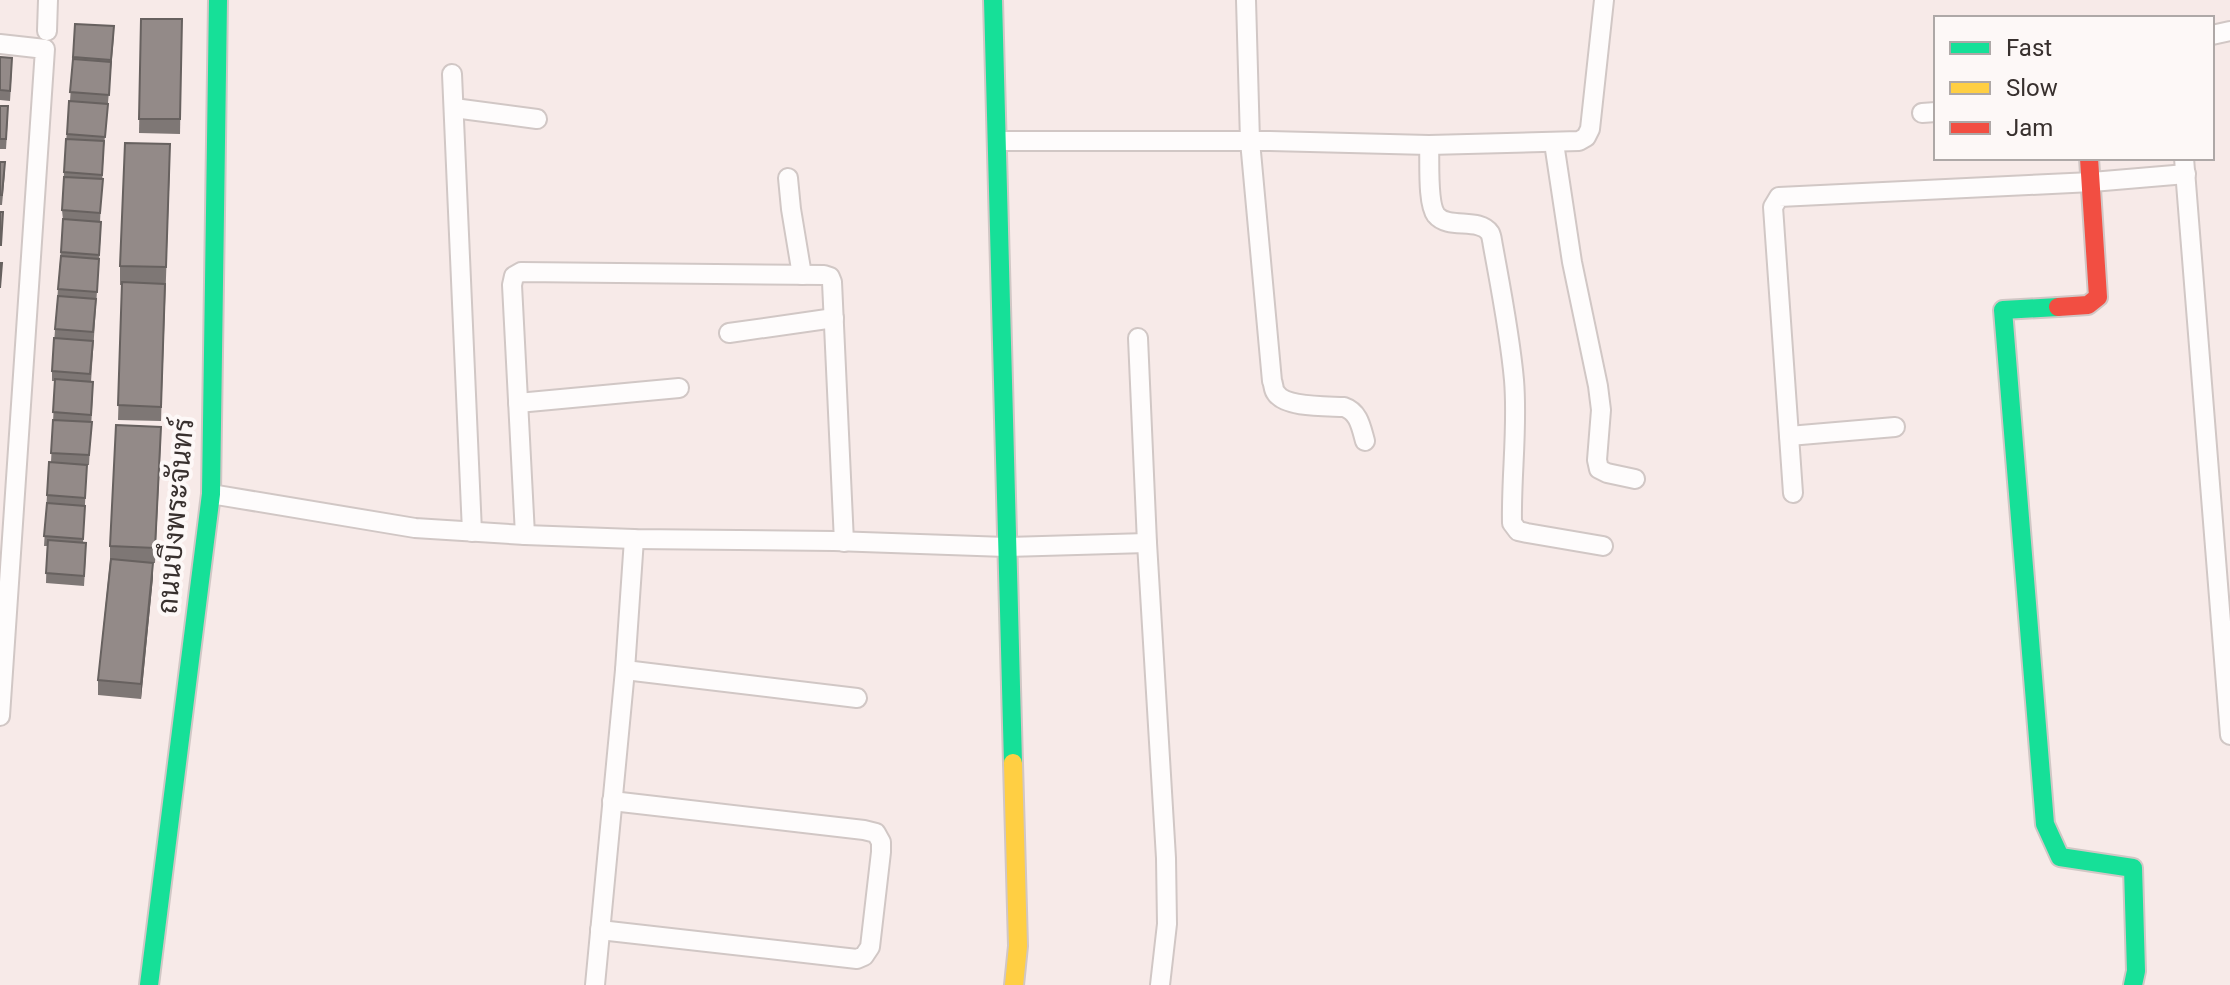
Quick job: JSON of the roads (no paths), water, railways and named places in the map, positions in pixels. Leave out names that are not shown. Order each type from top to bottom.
[{"type":"street","points":[[47,31],[48,0]]},
{"type":"street","name":"ถนนบึงพระจันทร์","points":[[149,985],[211,494],[218,0]]},
{"type":"street","points":[[993,0],[1018,946],[1014,985]]},
{"type":"street","points":[[1246,0],[1250,141],[1272,381],[1276,394],[1293,403],[1352,410],[1365,441]]},
{"type":"street","points":[[997,141],[1429,145],[1579,141],[1586,137],[1590,129],[1604,0]]},
{"type":"street","points":[[0,44],[45,49],[0,716]]},
{"type":"street","points":[[452,74],[472,532]]},
{"type":"street","points":[[454,108],[537,119]]},
{"type":"street","points":[[1554,143],[1572,262],[1598,386],[1601,410],[1599,469],[1635,479]]},
{"type":"street","points":[[1429,145],[1431,201],[1435,214],[1443,220],[1483,227],[1490,233],[1493,246],[1514,381],[1516,441],[1512,523],[1518,531],[1603,546]]},
{"type":"street","points":[[2089,160],[2098,297],[2088,305],[2003,310],[2045,824],[2060,857],[2133,868],[2136,971],[2133,985]]},
{"type":"street","points":[[1793,493],[1773,207],[1779,197],[2092,182],[2185,166],[2230,735]]},
{"type":"street","points":[[788,178],[802,275]]},
{"type":"street","points":[[525,535],[514,276],[521,272],[824,275],[830,277],[834,318],[844,542]]},
{"type":"street","points":[[729,333],[834,318]]},
{"type":"street","points":[[1138,338],[1166,858],[1167,924],[1160,985]]},
{"type":"street","points":[[518,403],[679,388]]},
{"type":"street","points":[[1789,436],[1895,427]]},
{"type":"street","points":[[211,494],[415,528],[525,535],[1006,547],[1147,543]]},
{"type":"street","points":[[595,985],[625,670],[634,539]]},
{"type":"street","points":[[625,670],[857,698]]},
{"type":"street","points":[[600,930],[857,959],[864,956],[870,947],[881,852],[881,842],[876,833],[864,830],[612,801]]}]
